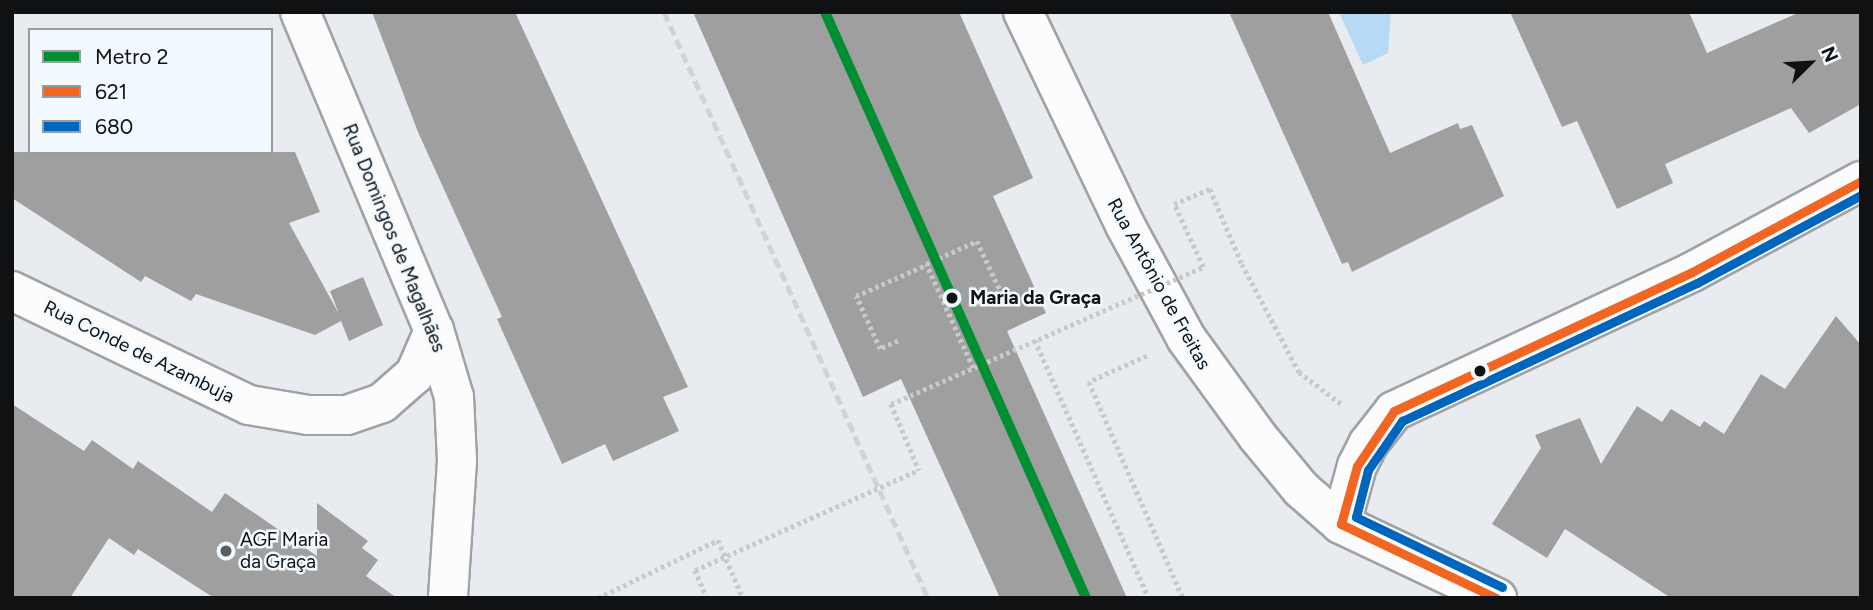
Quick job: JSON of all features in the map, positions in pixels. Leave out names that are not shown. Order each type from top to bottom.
[{"type":"street","name":"Rua Domingos de Magalhães","points":[[300,12],[434,330],[453,397],[457,461],[448,598]]},
{"type":"street","name":"Rua Antônio de Freitas","points":[[1023,12],[1125,225],[1186,338],[1212,378],[1301,489],[1341,524],[1497,598]]},
{"type":"street","points":[[1341,524],[1357,466],[1367,444],[1394,411],[1692,272],[1861,181]]},
{"type":"street","name":"Rua Conde de Azambuja","points":[[12,291],[249,405],[308,415],[347,415],[382,403],[415,374],[434,330]]},
{"type":"path","points":[[707,598],[695,570],[919,470],[891,404],[1203,267],[1174,204],[1210,189],[1242,264],[1299,372],[1339,404],[1394,411]]},
{"type":"path","points":[[898,341],[880,349],[856,296],[977,241],[1002,294],[981,303]]},
{"type":"path","points":[[926,264],[973,368]]},
{"type":"path","points":[[1183,598],[1089,383],[1186,338]]},
{"type":"path","points":[[1035,340],[1149,598]]},
{"type":"path","points":[[598,598],[718,540],[743,598]]},
{"type":"water","points":[[1339,12],[1391,12],[1388,53],[1363,65]]},
{"type":"building","points":[[372,12],[515,12],[688,387],[663,397],[679,431],[613,461],[605,444],[562,464],[497,319],[502,317],[418,132]]},
{"type":"building","points":[[693,12],[959,12],[1033,178],[993,196],[1046,313],[1007,331],[1127,598],[1000,598],[901,379],[863,397]]},
{"type":"building","points":[[1229,12],[1328,12],[1390,153],[1458,123],[1460,129],[1472,125],[1504,196],[1352,272],[1348,262],[1342,264]]},
{"type":"building","points":[[1510,12],[1689,12],[1707,53],[1800,12],[1861,12],[1861,104],[1809,133],[1791,108],[1665,164],[1673,183],[1617,209],[1577,121],[1562,127]]},
{"type":"building","points":[[12,152],[295,152],[320,212],[289,223],[339,314],[330,291],[363,277],[383,325],[349,341],[341,321],[315,335],[196,294],[191,301],[145,276],[141,282],[12,198]]},
{"type":"building","points":[[1836,316],[1861,345],[1861,598],[1671,598],[1565,529],[1547,558],[1492,524],[1541,448],[1535,435],[1580,418],[1601,464],[1637,406],[1662,422],[1671,409],[1700,427],[1704,421],[1724,434],[1761,374],[1785,389]]},
{"type":"building","points":[[12,404],[84,451],[92,440],[133,469],[138,461],[212,512],[225,493],[317,556],[317,503],[368,541],[362,548],[378,560],[366,576],[397,598],[214,598],[138,549],[134,555],[109,538],[70,598],[12,598]]},
{"type":"railway","points":[[664,12],[928,598]]},
{"type":"metro line","name":"2","points":[[825,12],[1086,598]]},
{"type":"transit line","name":"621","points":[[1496,598],[1341,524],[1357,466],[1394,411],[1692,272],[1861,181]]},
{"type":"transit line","name":"680","points":[[1502,587],[1356,517],[1368,470],[1402,421],[1697,283],[1861,195]]},
{"type":"place","name":"Maria da Graça","points":[[952,298]]},
{"type":"place","name":"AGF Maria da Graça","points":[[226,551]]}]
